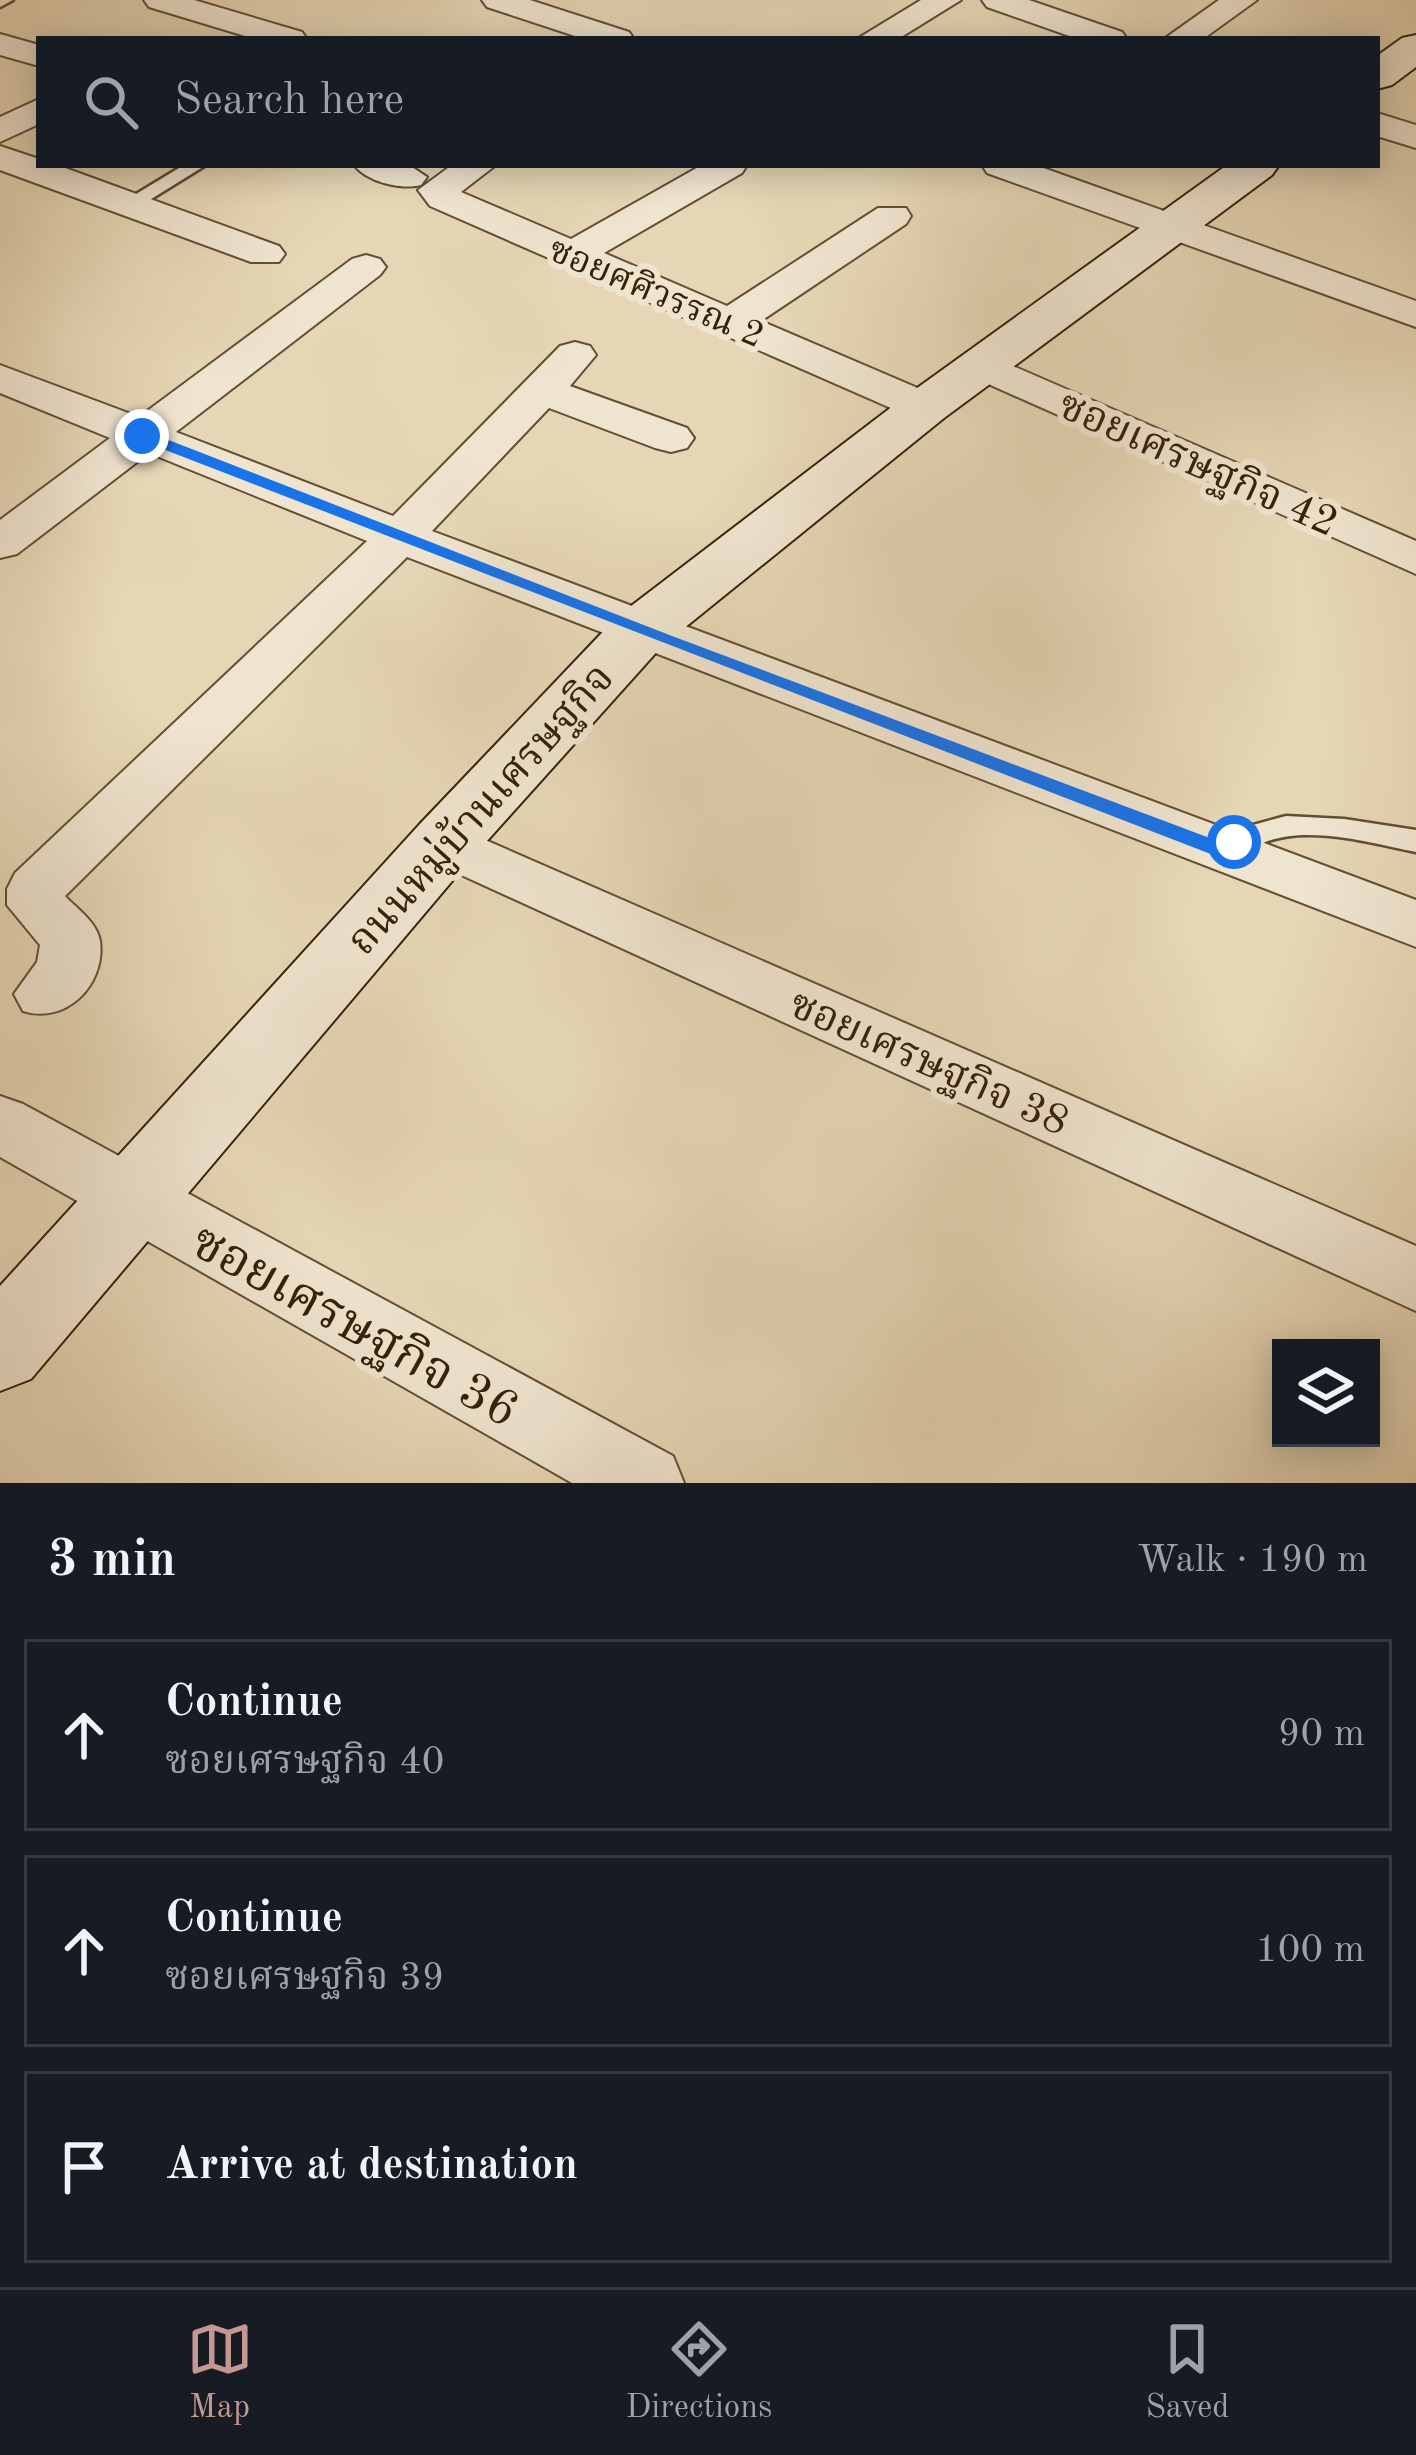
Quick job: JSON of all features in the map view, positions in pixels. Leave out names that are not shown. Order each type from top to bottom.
[{"type":"street","points":[[160,0],[280,36]]},
{"type":"street","points":[[498,0],[610,27]]},
{"type":"street","points":[[880,36],[946,0]]},
{"type":"street","points":[[998,0],[1101,36]]},
{"type":"street","points":[[1186,36],[1241,0]]},
{"type":"street","points":[[175,36],[212,16]]},
{"type":"street","points":[[0,44],[36,55]]},
{"type":"street","points":[[1380,74],[1416,46]]},
{"type":"street","points":[[0,131],[36,112]]},
{"type":"street","points":[[1380,125],[1416,137]]},
{"type":"street","points":[[0,157],[265,254]]},
{"type":"street","name":"ซอยศศิวรรณ 2","points":[[473,168],[437,190],[443,198],[925,407]]},
{"type":"street","points":[[572,255],[724,168]]},
{"type":"street","points":[[1009,168],[1416,315]]},
{"type":"street","name":"ถนนหมู่บ้านเศรษฐกิจ","points":[[0,1350],[444,843],[640,631],[925,407],[1252,168]]},
{"type":"street","points":[[730,323],[892,215]]},
{"type":"street","points":[[0,543],[366,267]]},
{"type":"street","points":[[45,994],[70,958],[70,938],[37,905],[36,889],[402,534],[575,355]]},
{"type":"street","name":"ซอยเศรษฐกิจ 42","points":[[983,365],[1416,559]]},
{"type":"street","points":[[2,380],[640,631],[1416,924]]},
{"type":"street","points":[[542,390],[671,438]]},
{"type":"street","name":"ซอยเศรษฐกิจ 38","points":[[444,843],[1416,1280]]},
{"type":"street","name":"ซอยเศรษฐกิจ 36","points":[[0,1124],[646,1483]]},
{"type":"lane","points":[[128,205],[192,168]]},
{"type":"lane","points":[[1228,853],[1234,842],[1256,831],[1306,826],[1416,842]]},
{"type":"route","points":[[142,436],[1228,853],[1234,842]]}]
